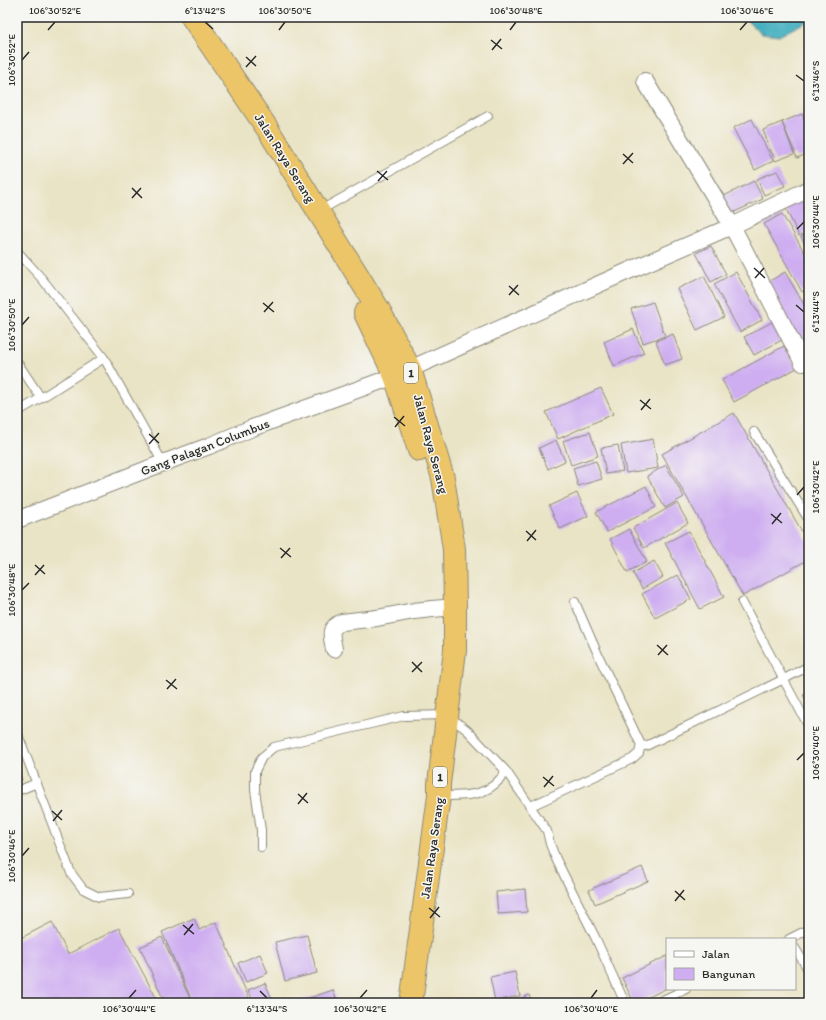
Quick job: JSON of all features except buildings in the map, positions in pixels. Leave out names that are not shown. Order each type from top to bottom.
[{"type":"highway","name":"Jalan Raya Serang","points":[[192,17],[267,128],[320,213],[335,256],[360,304],[402,373],[430,481],[454,549],[455,650],[439,784],[439,796],[410,1003]]},
{"type":"street","points":[[645,81],[732,226],[803,363]]},
{"type":"street","name":"Gang Palagan Columbus","points":[[17,520],[252,428],[402,373],[732,226],[809,189]]},
{"type":"street","points":[[334,649],[331,631],[342,622],[377,618],[414,611],[455,607]]},
{"type":"lane","points":[[320,213],[488,116]]},
{"type":"lane","points":[[17,251],[43,280],[104,358],[163,463]]},
{"type":"lane","points":[[17,412],[104,358]]},
{"type":"lane","points":[[17,362],[41,398]]},
{"type":"lane","points":[[754,432],[809,520]]},
{"type":"lane","points":[[531,806],[632,759],[639,753],[642,745],[600,659],[575,602]]},
{"type":"lane","points":[[742,602],[809,727]]},
{"type":"lane","points":[[642,745],[646,746],[809,666]]},
{"type":"lane","points":[[261,847],[261,830],[255,790],[256,771],[262,758],[274,747],[404,716],[447,716],[467,730],[506,771],[547,831],[556,859],[596,939],[625,1003]]},
{"type":"lane","points":[[17,732],[71,873],[83,889],[99,897],[128,894]]},
{"type":"lane","points":[[439,796],[467,796],[479,793],[487,790],[501,779],[506,771]]},
{"type":"lane","points":[[17,791],[37,783]]},
{"type":"lane","points":[[792,938],[809,930]]},
{"type":"lane","points":[[796,950],[809,971]]},
{"type":"lane","points":[[656,1003],[684,990]]},
{"type":"water","points":[[747,17],[809,17],[809,20],[779,36],[761,34],[748,22]]}]
